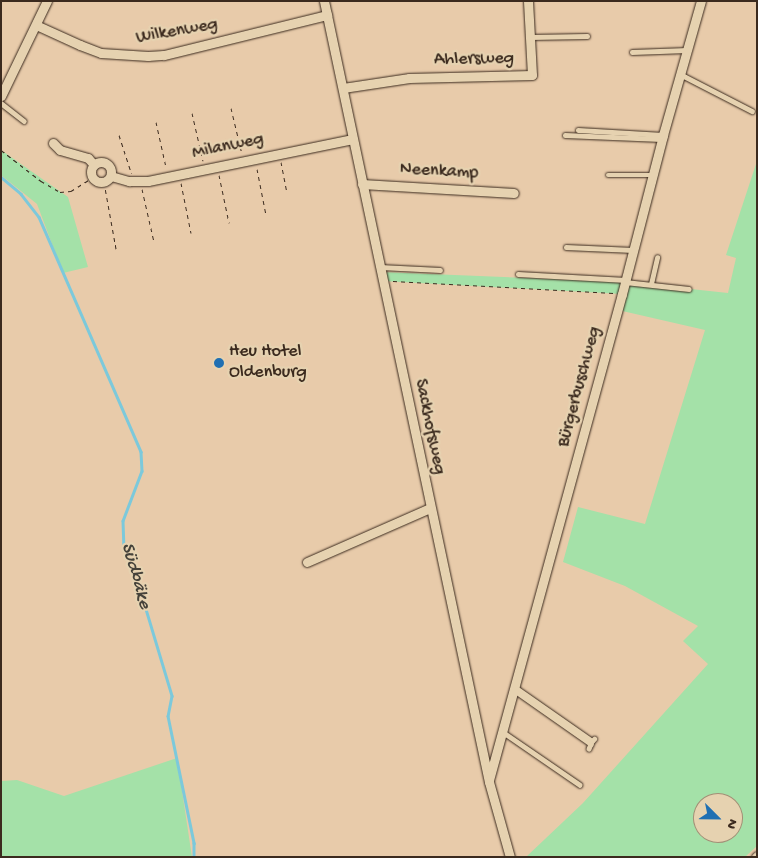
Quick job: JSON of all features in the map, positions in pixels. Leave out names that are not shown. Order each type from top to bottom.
[{"type":"street","points":[[1,96],[47,1]]},
{"type":"street","name":"Sackhofsweg","points":[[324,1],[489,782],[510,857]]},
{"type":"street","name":"Ahlersweg","points":[[343,88],[409,78],[532,75],[528,1]]},
{"type":"street","name":"Bürgerbuschweg","points":[[489,782],[622,294],[662,137],[701,1]]},
{"type":"street","name":"Wilkenweg","points":[[36,25],[101,52],[141,57],[164,55],[327,15]]},
{"type":"street","name":"Milanweg","points":[[108,179],[137,182],[353,139]]},
{"type":"street","points":[[53,143],[60,150],[88,158],[94,165]]},
{"type":"street","points":[[100,162],[106,163],[111,169],[108,179],[98,182],[92,178],[91,171],[94,165],[100,162]]},
{"type":"street","name":"Neenkamp","points":[[362,184],[514,193]]},
{"type":"street","points":[[308,562],[430,508]]},
{"type":"lane","points":[[530,37],[587,36]]},
{"type":"lane","points":[[632,52],[687,50]]},
{"type":"lane","points":[[680,74],[752,111]]},
{"type":"lane","points":[[1,103],[24,121]]},
{"type":"lane","points":[[578,130],[662,137]]},
{"type":"lane","points":[[565,135],[662,137]]},
{"type":"lane","points":[[608,174],[653,175]]},
{"type":"lane","points":[[566,247],[633,250]]},
{"type":"lane","points":[[651,284],[657,258]]},
{"type":"lane","points":[[380,268],[440,270]]},
{"type":"lane","points":[[518,274],[625,281],[689,289]]},
{"type":"lane","points":[[514,688],[592,741],[594,739]]},
{"type":"lane","points":[[514,688],[591,744],[589,749]]},
{"type":"lane","points":[[503,732],[580,785]]},
{"type":"path","points":[[231,108],[244,160]]},
{"type":"path","points":[[192,113],[204,169]]},
{"type":"path","points":[[156,122],[168,176]]},
{"type":"path","points":[[119,135],[137,182],[154,242]]},
{"type":"path","points":[[1,150],[41,181],[60,192],[71,192],[92,178]]},
{"type":"path","points":[[279,153],[287,193]]},
{"type":"path","points":[[254,158],[266,214]]},
{"type":"path","points":[[218,166],[229,223]]},
{"type":"path","points":[[179,174],[191,233]]},
{"type":"path","points":[[108,179],[116,250]]},
{"type":"path","points":[[383,281],[622,294]]},
{"type":"green space","points":[[1,150],[68,197],[88,267],[63,273],[37,204],[1,175]]},
{"type":"green space","points":[[757,161],[757,846],[745,857],[526,857],[583,803],[708,664],[683,641],[698,626],[625,586],[563,562],[578,507],[645,524],[705,330],[618,310],[622,294],[383,281],[381,272],[625,282],[728,293],[736,258],[726,255]]},
{"type":"green space","points":[[177,758],[192,857],[1,857],[1,781],[17,780],[64,796]]},
{"type":"waterway","name":"Südbäke","points":[[1,177],[21,194],[39,217],[141,452],[142,471],[123,521],[124,545],[137,579],[172,696],[168,716],[194,843],[194,857]]},
{"type":"place","name":"Heu Hotel Oldenburg","points":[[219,363]]}]
